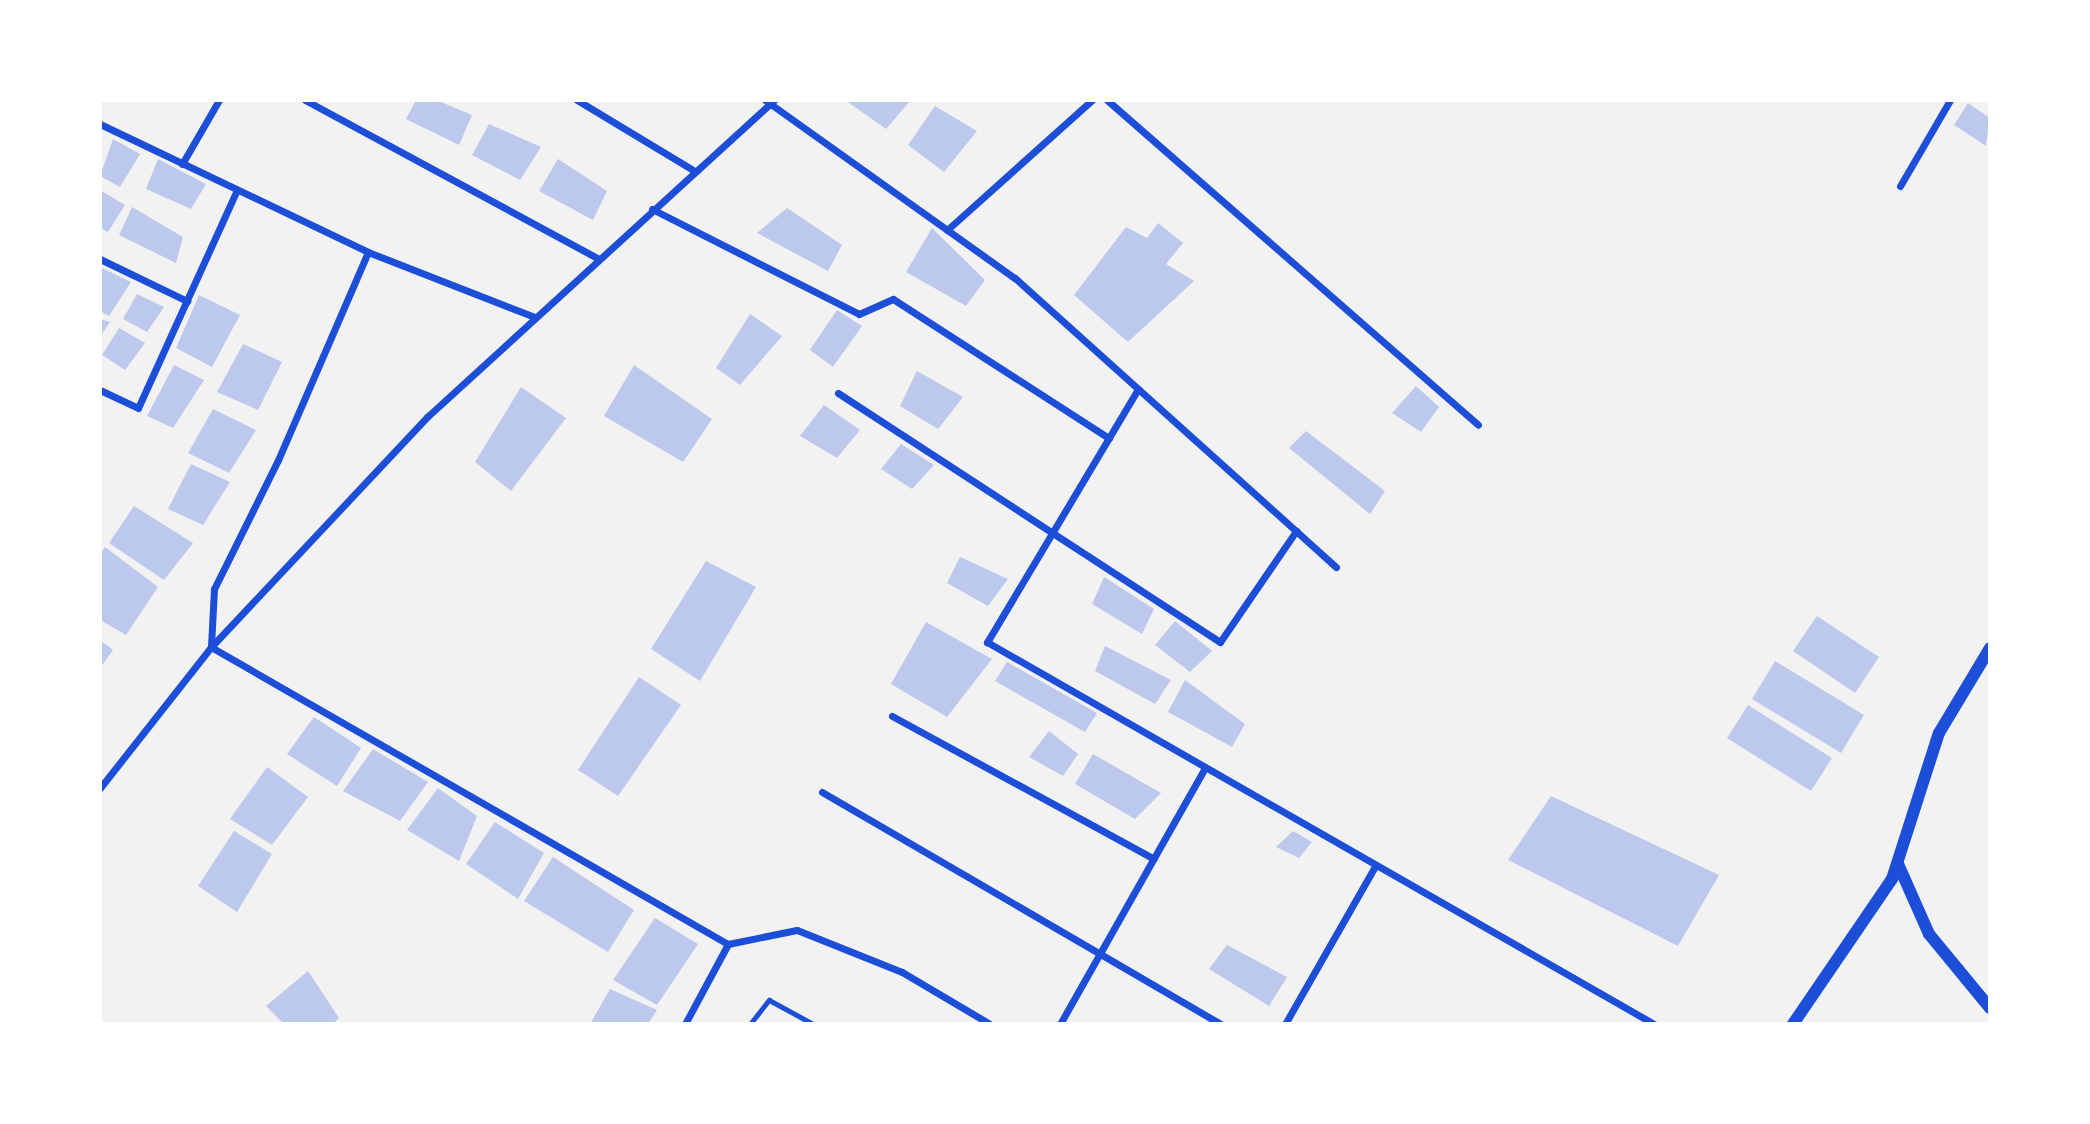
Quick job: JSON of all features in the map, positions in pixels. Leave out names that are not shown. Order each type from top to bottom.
[{"type":"street","points":[[182,164],[219,100]]},
{"type":"street","points":[[305,100],[599,259]]},
{"type":"street","points":[[577,100],[693,170]]},
{"type":"street","points":[[947,230],[1092,100]]},
{"type":"street","points":[[1107,100],[1478,425]]},
{"type":"street","points":[[1900,186],[1950,100]]},
{"type":"street","points":[[100,788],[211,647],[426,417],[770,101],[1015,278],[1336,567]]},
{"type":"street","points":[[100,124],[368,252],[535,317]]},
{"type":"street","points":[[100,390],[138,408],[237,190]]},
{"type":"street","points":[[652,209],[859,314],[892,299],[1109,438]]},
{"type":"street","points":[[211,647],[214,589],[278,460],[368,252]]},
{"type":"street","points":[[100,260],[187,301]]},
{"type":"street","points":[[1138,389],[987,642],[1204,769],[1654,1024]]},
{"type":"street","points":[[838,393],[1220,642],[1296,531]]},
{"type":"street","points":[[211,647],[728,944],[797,930],[902,972],[990,1024]]},
{"type":"street","points":[[1793,1024],[1898,864],[1939,733],[1990,648]]},
{"type":"street","points":[[892,716],[1154,859]]},
{"type":"street","points":[[1060,1024],[1204,769]]},
{"type":"street","points":[[822,792],[1220,1024]]},
{"type":"street","points":[[1898,864],[1929,934],[1990,1007]]},
{"type":"street","points":[[1285,1024],[1375,866]]},
{"type":"street","points":[[685,1024],[728,944]]},
{"type":"lane","points":[[750,1024],[769,1000],[813,1024]]},
{"type":"building","points":[[416,100],[436,100],[472,115],[459,145],[406,119]]},
{"type":"building","points":[[845,100],[911,100],[886,129]]},
{"type":"building","points":[[1968,103],[1990,118],[1986,146],[1954,125]]},
{"type":"building","points":[[935,106],[977,131],[944,172],[908,145]]},
{"type":"building","points":[[489,124],[541,147],[520,180],[472,155]]},
{"type":"building","points":[[113,139],[140,154],[120,187],[100,176]]},
{"type":"building","points":[[158,159],[206,184],[191,209],[146,189]]},
{"type":"building","points":[[558,159],[607,191],[593,220],[539,191]]},
{"type":"building","points":[[100,190],[125,205],[108,232],[100,228]]},
{"type":"building","points":[[132,207],[183,237],[176,263],[119,235]]},
{"type":"building","points":[[787,208],[842,245],[828,271],[757,233]]},
{"type":"building","points":[[1158,223],[1183,243],[1166,264],[1194,281],[1128,342],[1074,295],[1126,227],[1147,238]]},
{"type":"building","points":[[932,228],[985,280],[966,306],[906,272]]},
{"type":"building","points":[[102,268],[131,282],[109,316],[100,311]]},
{"type":"building","points":[[137,294],[164,307],[147,332],[123,319]]},
{"type":"building","points":[[199,295],[240,315],[212,367],[176,348]]},
{"type":"building","points":[[837,310],[862,326],[833,367],[810,350]]},
{"type":"building","points":[[750,314],[782,336],[740,385],[716,368]]},
{"type":"building","points":[[100,319],[110,322],[100,337]]},
{"type":"building","points":[[119,328],[145,343],[125,370],[102,355]]},
{"type":"building","points":[[243,344],[282,362],[258,410],[217,392]]},
{"type":"building","points":[[174,365],[204,380],[173,428],[147,416]]},
{"type":"building","points":[[634,365],[712,419],[683,462],[604,416]]},
{"type":"building","points":[[917,371],[963,397],[938,429],[900,406]]},
{"type":"building","points":[[1416,386],[1439,407],[1421,432],[1392,413]]},
{"type":"building","points":[[521,387],[566,418],[511,491],[475,462]]},
{"type":"building","points":[[824,405],[860,430],[837,458],[800,436]]},
{"type":"building","points":[[213,409],[256,430],[229,473],[188,453]]},
{"type":"building","points":[[1306,431],[1385,491],[1370,514],[1289,448]]},
{"type":"building","points":[[901,444],[934,465],[912,489],[881,469]]},
{"type":"building","points":[[191,464],[230,482],[203,525],[168,509]]},
{"type":"building","points":[[134,506],[193,543],[164,580],[109,543]]},
{"type":"building","points":[[105,547],[158,587],[126,635],[100,620],[100,554]]},
{"type":"building","points":[[960,557],[1008,579],[988,606],[947,583]]},
{"type":"building","points":[[706,561],[756,587],[700,681],[651,649]]},
{"type":"building","points":[[1104,577],[1154,609],[1142,634],[1092,604]]},
{"type":"building","points":[[1817,616],[1879,657],[1855,693],[1793,651]]},
{"type":"building","points":[[1175,621],[1212,651],[1190,672],[1155,645]]},
{"type":"building","points":[[926,622],[992,659],[947,717],[891,684]]},
{"type":"building","points":[[100,640],[113,650],[100,668]]},
{"type":"building","points":[[1105,646],[1171,680],[1155,704],[1095,671]]},
{"type":"building","points":[[1775,661],[1864,715],[1841,753],[1752,699]]},
{"type":"building","points":[[1007,662],[1097,713],[1085,732],[995,681]]},
{"type":"building","points":[[639,677],[681,705],[618,796],[578,770]]},
{"type":"building","points":[[1185,680],[1245,724],[1232,747],[1168,712]]},
{"type":"building","points":[[1748,705],[1832,758],[1811,791],[1727,738]]},
{"type":"building","points":[[314,717],[361,748],[337,786],[287,754]]},
{"type":"building","points":[[1049,731],[1078,754],[1063,776],[1029,757]]},
{"type":"building","points":[[373,749],[428,782],[400,821],[343,791]]},
{"type":"building","points":[[1093,754],[1161,793],[1135,819],[1075,784]]},
{"type":"building","points":[[267,767],[308,797],[272,845],[230,819]]},
{"type":"building","points":[[438,788],[477,816],[459,861],[407,830]]},
{"type":"building","points":[[1551,796],[1719,875],[1678,946],[1508,860]]},
{"type":"building","points":[[495,822],[544,853],[518,899],[466,864]]},
{"type":"building","points":[[234,831],[272,854],[237,912],[198,886]]},
{"type":"building","points":[[1293,831],[1312,842],[1299,858],[1276,847]]},
{"type":"building","points":[[553,857],[634,910],[608,952],[524,901]]},
{"type":"building","points":[[655,918],[698,944],[657,1005],[613,980]]},
{"type":"building","points":[[1227,945],[1287,977],[1269,1006],[1209,969]]},
{"type":"building","points":[[308,971],[339,1018],[333,1024],[284,1024],[266,1006]]},
{"type":"building","points":[[610,989],[657,1010],[648,1024],[590,1024]]}]
